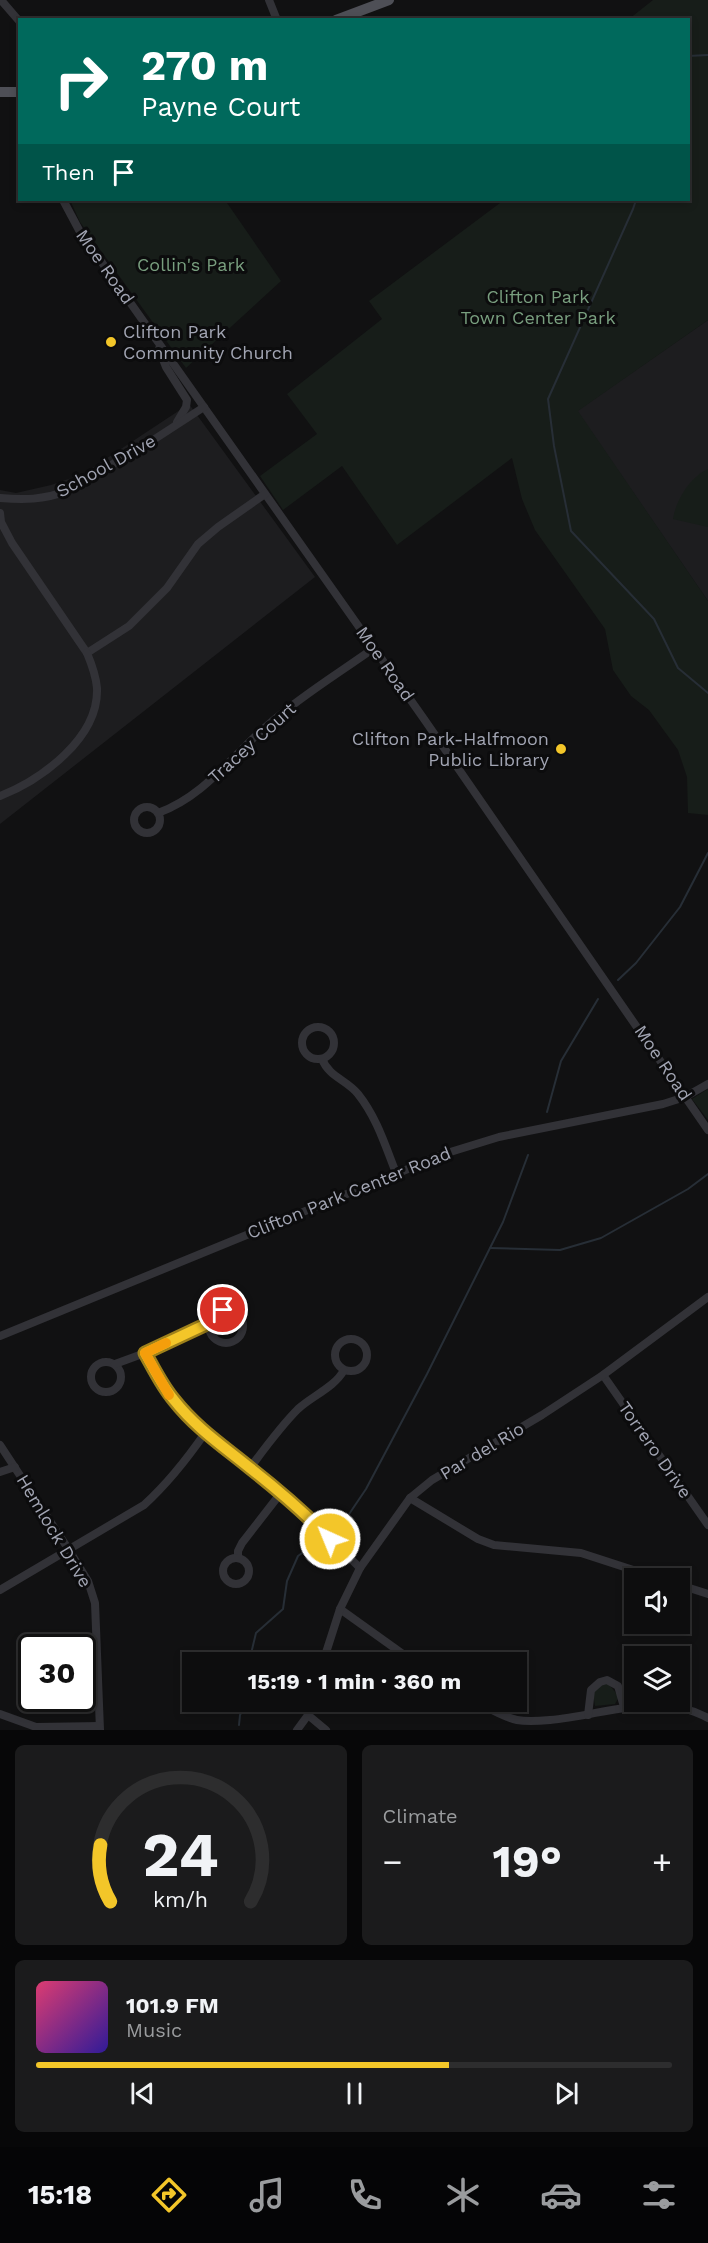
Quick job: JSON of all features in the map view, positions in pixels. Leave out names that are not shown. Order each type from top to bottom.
[{"type":"main road","points":[[341,18],[389,0]]},
{"type":"main road","points":[[0,92],[18,92]]},
{"type":"street","points":[[1,0],[18,20]]},
{"type":"street","points":[[269,0],[276,18]]},
{"type":"street","name":"Moe Road","points":[[64,201],[79,230],[374,648],[708,1130]]},
{"type":"street","points":[[156,340],[166,367],[187,400],[182,416],[166,432]]},
{"type":"street","name":"School Drive","points":[[0,498],[27,500],[60,493],[87,480],[204,407]]},
{"type":"street","points":[[87,653],[129,626],[167,588],[198,544],[265,494]]},
{"type":"street","points":[[0,498],[0,505]]},
{"type":"street","points":[[0,513],[1,522],[12,543],[87,653],[94,671],[97,690],[91,719],[84,732],[68,751],[41,773],[13,791],[0,796]]},
{"type":"street","name":"Tracey Court","points":[[158,813],[186,800],[206,786],[268,724],[374,648]]},
{"type":"street","points":[[322,1059],[329,1071],[355,1091],[370,1111],[396,1173]]},
{"type":"street","name":"Clifton Park Center Road","points":[[0,1336],[447,1153],[499,1137],[663,1104],[685,1097],[708,1084]]},
{"type":"street","name":"Par del Rio","points":[[326,1652],[340,1609],[360,1568],[410,1498],[432,1480],[542,1415],[603,1375],[708,1298]]},
{"type":"street","points":[[115,1364],[145,1353],[209,1323],[212,1316],[219,1311],[231,1310],[240,1318],[242,1329],[236,1340],[225,1343],[217,1341],[211,1335],[209,1323]]},
{"type":"street","points":[[145,1353],[173,1399],[205,1433],[306,1514],[360,1568]]},
{"type":"street","points":[[250,1468],[281,1427],[298,1409],[339,1378],[344,1370]]},
{"type":"street","name":"Torrero Drive","points":[[603,1375],[708,1525]]},
{"type":"street","points":[[0,1590],[144,1505],[189,1455],[205,1433]]},
{"type":"street","name":"Hemlock Drive","points":[[0,1445],[69,1550],[87,1581],[95,1603],[99,1728]]},
{"type":"street","points":[[0,1472],[15,1467]]},
{"type":"street","points":[[238,1558],[238,1551],[242,1543],[280,1494]]},
{"type":"street","points":[[410,1498],[478,1539],[494,1545],[581,1553],[627,1568]]},
{"type":"street","points":[[690,1588],[708,1594]]},
{"type":"street","points":[[340,1609],[400,1652]]},
{"type":"street","points":[[496,1712],[520,1720],[547,1720],[588,1715],[624,1707],[618,1686],[607,1680],[600,1682],[591,1690],[588,1715]]},
{"type":"street","points":[[690,1709],[708,1718]]},
{"type":"street","points":[[297,1730],[309,1712]]},
{"type":"street","points":[[0,1714],[36,1727],[99,1728]]},
{"type":"street","points":[[308,1715],[326,1730]]},
{"type":"shaded area","points":[[708,320],[708,601],[577,411]]},
{"type":"shaded area","points":[[189,404],[315,577],[0,824],[0,490],[16,493],[51,485],[83,474]]},
{"type":"green space","name":"Clifton Park Town Center Park","points":[[653,0],[708,0],[708,320],[578,411],[708,601],[708,815],[688,813],[687,777],[678,750],[649,710],[631,696],[613,670],[605,629],[535,530],[522,499],[512,458],[397,545],[342,466],[283,510],[260,476],[317,434],[287,394],[382,319],[369,301],[503,201],[690,201],[690,18],[630,18]]},
{"type":"green space","name":"Collin's Park","points":[[70,201],[226,201],[281,281],[186,368],[80,222]]},
{"type":"green space","points":[[708,469],[708,527],[673,519],[677,504],[685,490],[695,478]]},
{"type":"green space","points":[[708,1089],[708,1120],[692,1099]]},
{"type":"green space","points":[[608,1683],[619,1697],[615,1704],[595,1706],[593,1693],[596,1687]]},
{"type":"waterway","points":[[690,56],[708,55]]},
{"type":"waterway","points":[[636,201],[548,399],[554,446],[571,531],[654,619],[678,668],[708,693]]},
{"type":"waterway","points":[[618,980],[636,963],[680,907],[708,853]]},
{"type":"waterway","points":[[547,1112],[561,1061],[598,999]]},
{"type":"waterway","points":[[331,1532],[341,1526],[366,1489],[427,1374],[503,1222],[528,1155]]},
{"type":"waterway","points":[[490,1248],[560,1250],[601,1238],[688,1189],[708,1174]]},
{"type":"waterway","points":[[251,1652],[256,1633],[283,1609],[287,1581],[298,1556],[322,1538]]},
{"type":"waterway","points":[[239,1725],[242,1712]]},
{"type":"slow traffic","points":[[166,1343],[145,1353],[169,1395]]},
{"type":"place","name":"Clifton Park Community Church","points":[[111,342]]},
{"type":"place","name":"Clifton Park-Halfmoon Public Library","points":[[561,749]]},
{"type":"route","points":[[223,1310],[215,1313],[209,1323],[145,1353],[165,1388],[190,1419],[306,1514],[330,1539]]}]
